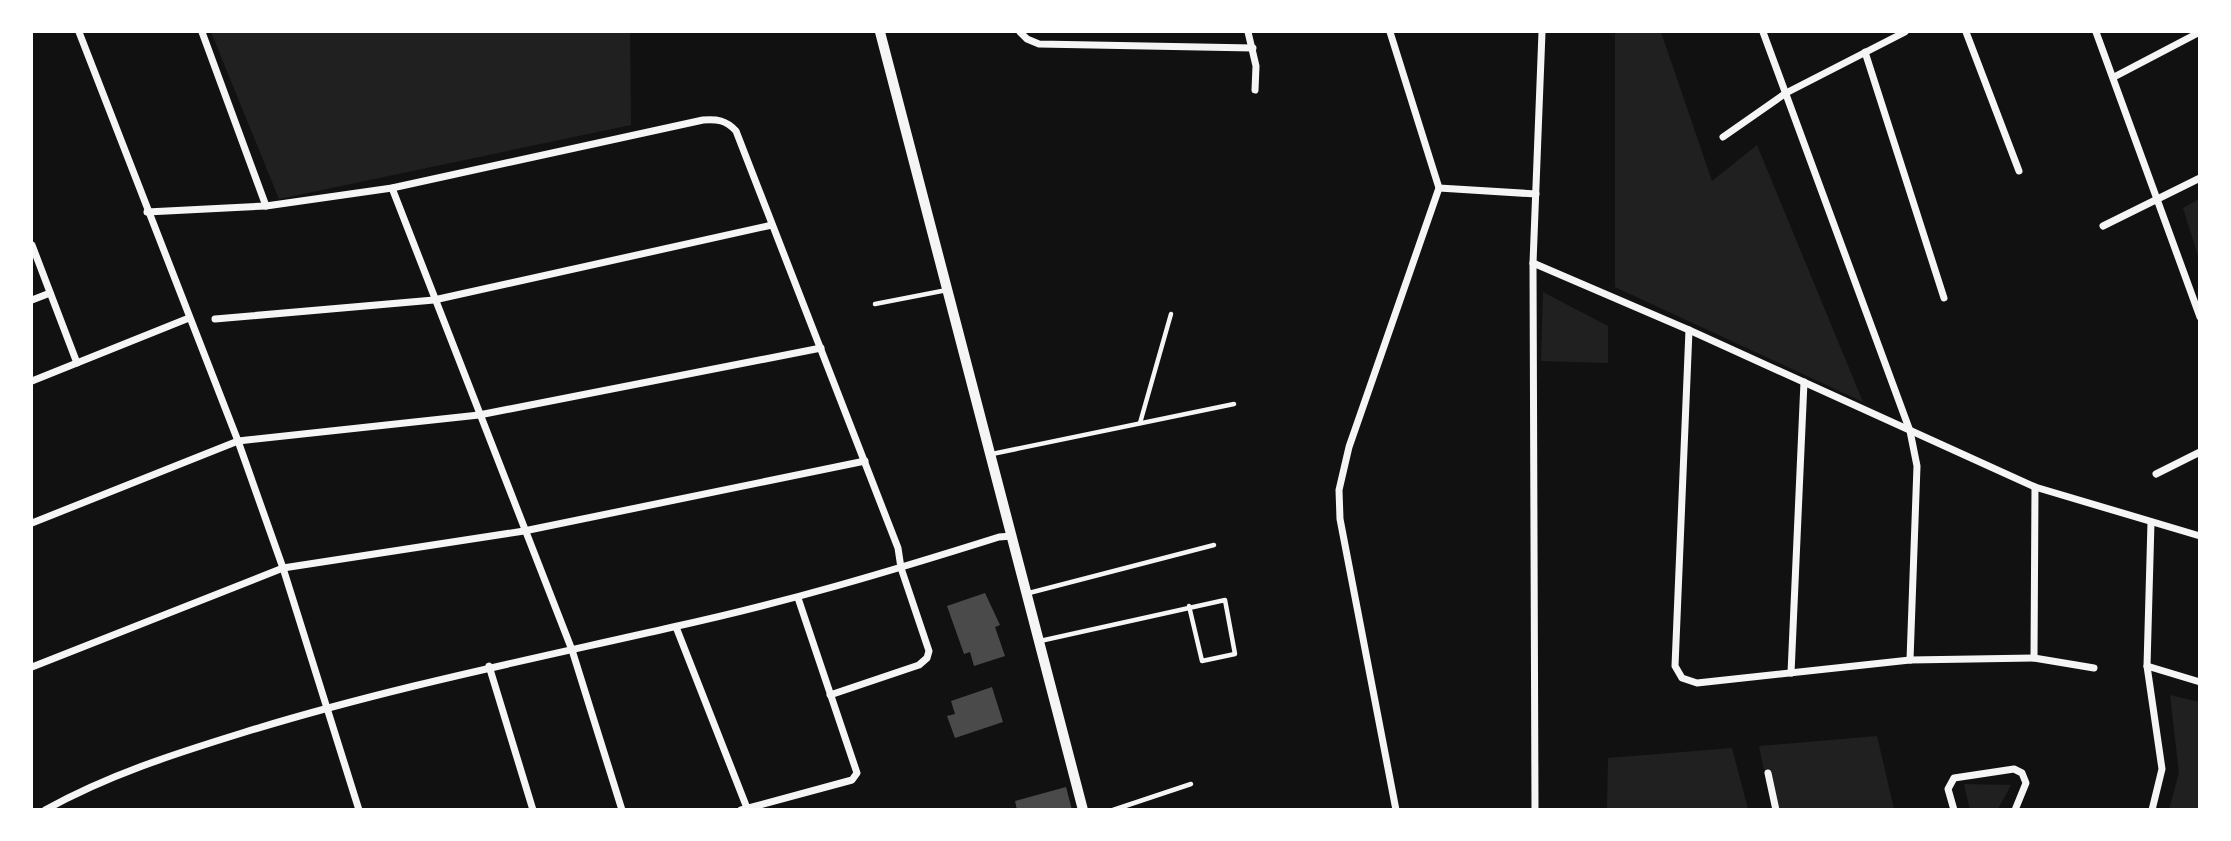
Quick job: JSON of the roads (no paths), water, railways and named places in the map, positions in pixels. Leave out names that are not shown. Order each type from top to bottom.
[{"type":"street","points":[[79,32],[237,441],[283,568],[359,810]]},
{"type":"street","points":[[202,32],[266,206]]},
{"type":"street","points":[[880,32],[1083,810]]},
{"type":"street","points":[[1020,32],[1027,39],[1039,44],[1253,48]]},
{"type":"street","points":[[1248,32],[1253,48],[1255,90]]},
{"type":"street","points":[[1390,32],[1439,188],[1349,447],[1339,490],[1339,519],[1396,810]]},
{"type":"street","points":[[1535,810],[1533,263],[1542,32]]},
{"type":"street","points":[[1763,32],[1910,431],[1917,466],[1910,660]]},
{"type":"street","points":[[1723,138],[1786,93],[1905,32]]},
{"type":"street","points":[[1966,32],[2019,171]]},
{"type":"street","points":[[2096,32],[2200,317]]},
{"type":"street","points":[[2114,77],[2200,32]]},
{"type":"street","points":[[1865,52],[1944,298]]},
{"type":"street","points":[[147,212],[266,206],[392,188],[703,120],[721,120],[736,131],[898,548],[901,568],[929,647],[928,656],[907,670],[830,695]]},
{"type":"street","points":[[2103,226],[2200,178]]},
{"type":"street","points":[[392,188],[572,649],[622,810]]},
{"type":"street","points":[[1439,188],[1536,194]]},
{"type":"street","points":[[215,319],[434,300],[772,225]]},
{"type":"street","points":[[32,245],[77,363]]},
{"type":"street","points":[[1533,263],[1689,330],[2035,487],[2200,536]]},
{"type":"street","points":[[32,300],[50,293]]},
{"type":"street","points":[[32,381],[189,318]]},
{"type":"street","points":[[1689,330],[1675,666],[1682,678],[1697,683],[1910,660],[2034,658],[2094,668]]},
{"type":"street","points":[[32,523],[237,441],[480,415],[821,348]]},
{"type":"street","points":[[1791,673],[1804,382]]},
{"type":"street","points":[[2156,474],[2200,452]]},
{"type":"street","points":[[32,667],[283,568],[524,531],[865,461]]},
{"type":"street","points":[[2034,658],[2035,487]]},
{"type":"street","points":[[2151,522],[2147,666],[2162,769],[2152,810]]},
{"type":"street","points":[[45,810],[85,788],[128,770],[326,708],[489,666],[676,627],[798,598],[999,537],[1012,536]]},
{"type":"street","points":[[676,627],[744,809],[849,781],[857,775],[858,768],[830,695],[798,598]]},
{"type":"street","points":[[489,666],[533,810]]},
{"type":"street","points":[[2147,666],[2200,682]]},
{"type":"street","points":[[1954,810],[1948,789],[1954,778],[2014,769],[2022,773],[2026,783],[2015,810]]},
{"type":"street","points":[[1768,773],[1776,810]]},
{"type":"lane","points":[[874,304],[948,290]]},
{"type":"lane","points":[[1140,424],[1171,314]]},
{"type":"lane","points":[[991,455],[1234,404]]},
{"type":"lane","points":[[1027,594],[1214,545]]},
{"type":"lane","points":[[1040,641],[1189,606],[1225,600],[1235,654],[1202,661],[1189,606]]},
{"type":"lane","points":[[1113,810],[1191,784]]}]
